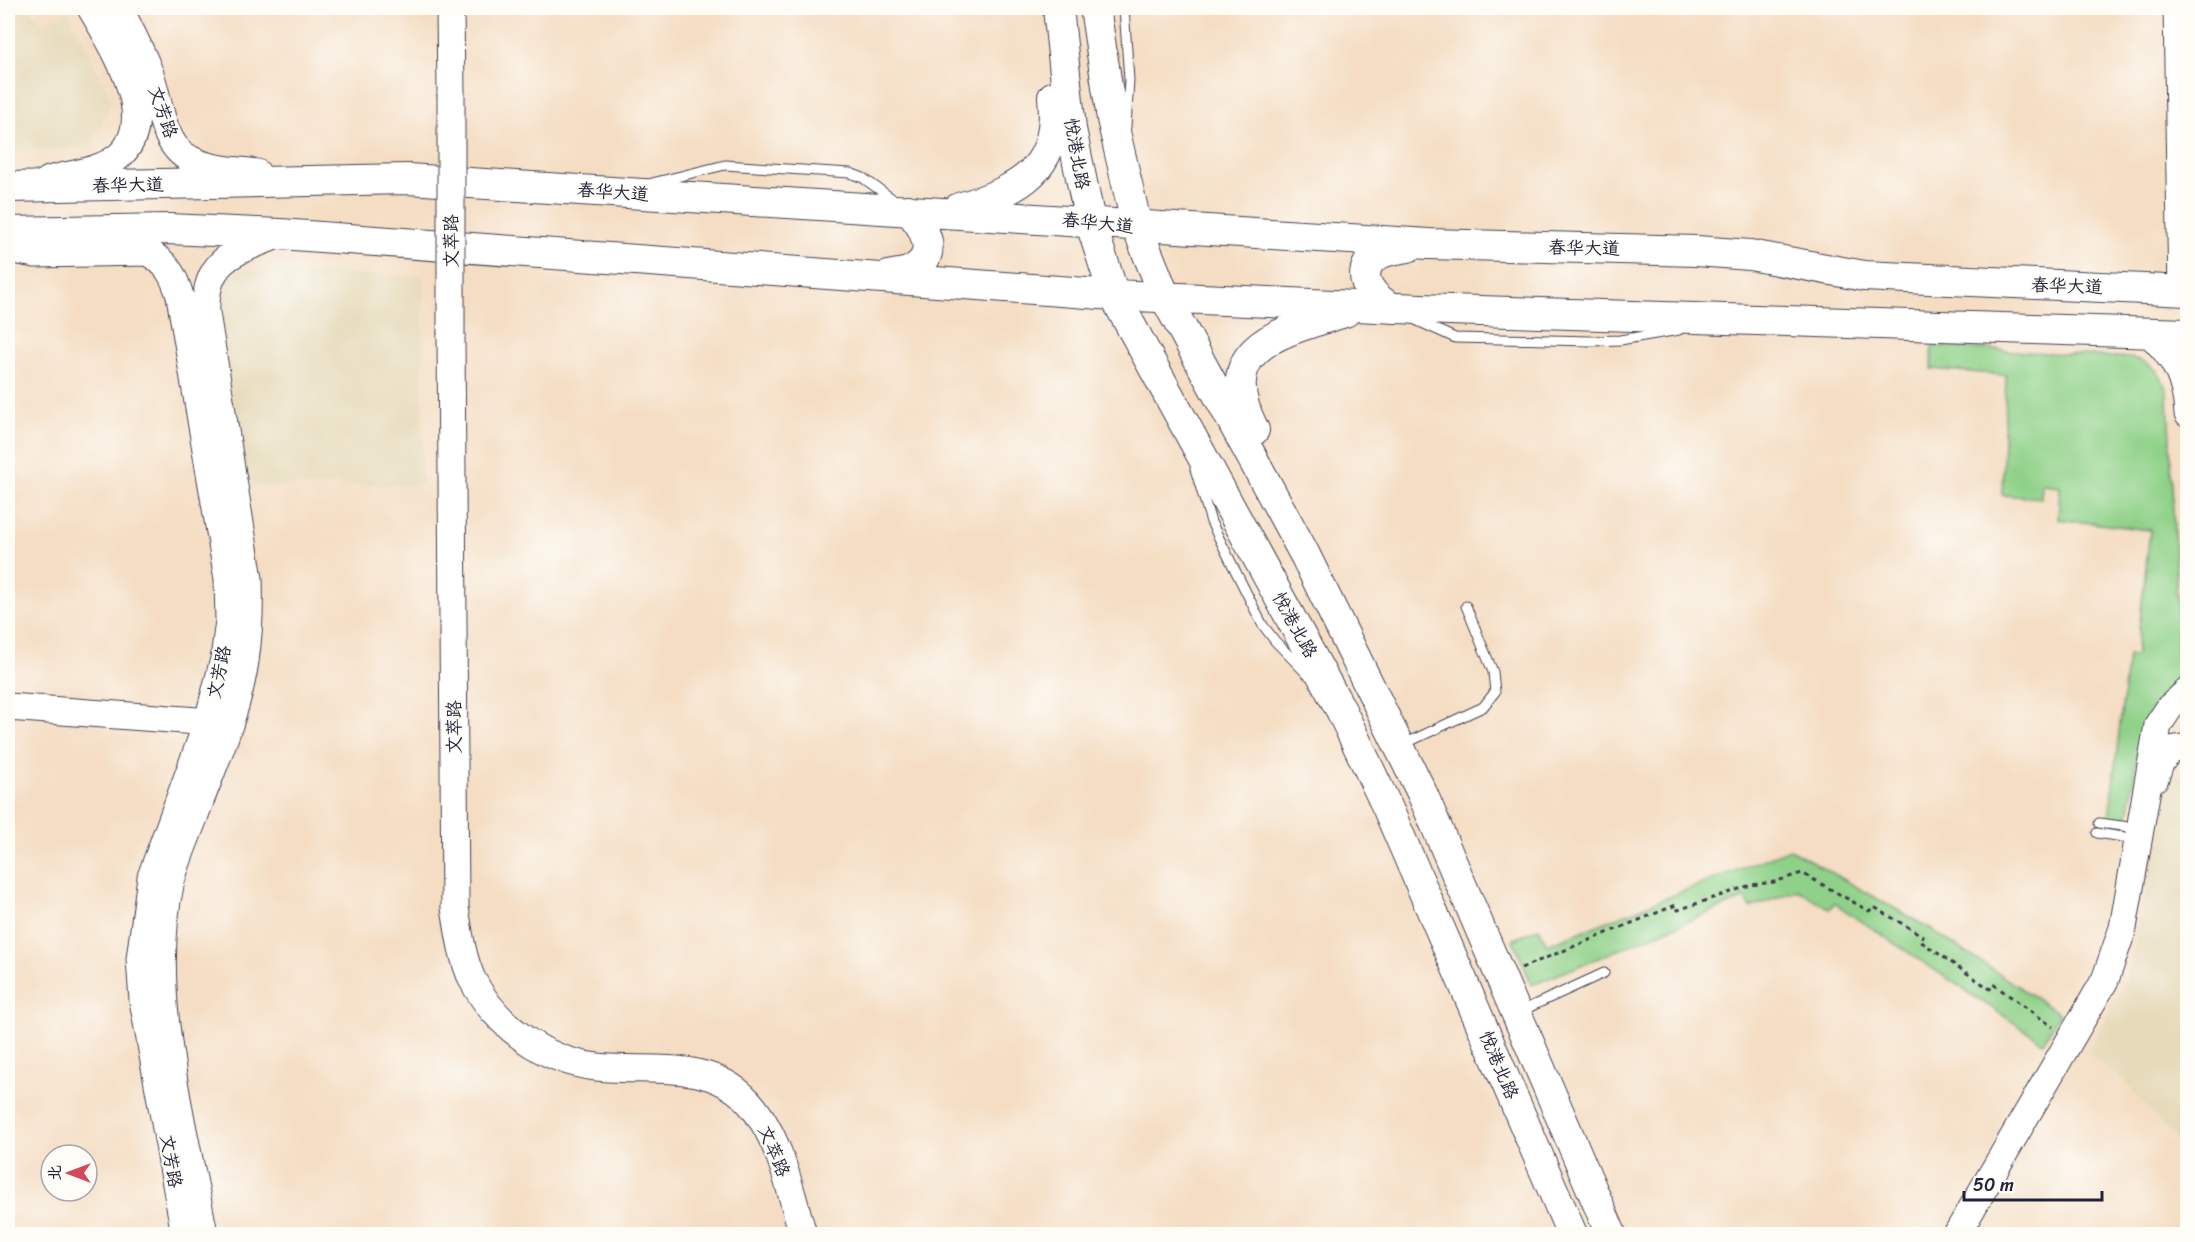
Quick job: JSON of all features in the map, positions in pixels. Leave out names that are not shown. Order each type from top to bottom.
[{"type":"main road","points":[[944,212],[986,200],[1009,190],[1032,175],[1046,159],[1055,113],[1043,8]]},
{"type":"main road","name":"悦港北路","points":[[1058,8],[1071,129],[1090,221],[1114,295],[1341,710],[1388,809],[1572,1234]]},
{"type":"main road","name":"悦港北路","points":[[1095,8],[1112,119],[1137,227],[1165,297],[1305,555],[1422,793],[1611,1234]]},
{"type":"main road","name":"春华大道","points":[[16,187],[408,179],[1429,244],[1697,251],[1750,255],[1864,276],[2185,291]]},
{"type":"main road","points":[[880,278],[911,271],[926,255],[928,241],[925,229],[908,210]]},
{"type":"main road","points":[[8,232],[169,229],[279,234],[1114,295],[1378,307],[2187,334]]},
{"type":"main road","points":[[1378,307],[1367,284],[1366,271],[1372,259],[1388,250],[1429,244]]},
{"type":"main road","points":[[1305,555],[1284,490],[1243,409],[1240,390],[1241,373],[1249,356],[1261,344],[1277,334],[1378,307]]},
{"type":"street","name":"文芳路","points":[[16,187],[99,167],[118,158],[131,143],[138,123],[136,104],[112,45],[91,8]]},
{"type":"street","name":"文芳路","points":[[119,8],[151,76],[164,124],[176,149],[188,159],[205,166],[318,181]]},
{"type":"street","name":"文萃路","points":[[450,8],[456,908],[461,944],[471,977],[487,1004],[507,1027],[538,1047],[567,1060],[596,1067],[692,1071],[721,1080],[748,1101],[768,1130],[803,1234]]},
{"type":"street","points":[[2177,8],[2185,291]]},
{"type":"street","name":"文芳路","points":[[185,1234],[142,1000],[140,959],[150,877],[245,663],[250,621],[249,579],[206,313],[205,291],[212,274],[224,261],[240,249],[279,234]]},
{"type":"street","name":"文芳路","points":[[8,249],[35,254],[147,252],[160,258],[176,281],[228,579],[229,621],[219,722],[171,882],[162,952],[162,997],[167,1036],[204,1234]]},
{"type":"street","points":[[2149,333],[2176,362],[2183,378],[2187,414]]},
{"type":"street","points":[[1957,1234],[2105,980],[2123,928],[2143,824],[2158,725],[2170,707],[2187,691]]},
{"type":"street","points":[[8,707],[219,722]]},
{"type":"street","points":[[2143,824],[2164,756],[2177,747],[2187,747]]},
{"type":"lane","points":[[1123,168],[1129,80],[1124,8]]},
{"type":"lane","points":[[1399,746],[1483,707],[1496,692],[1493,672],[1466,606]]},
{"type":"lane","points":[[2098,828],[2143,824]]},
{"type":"lane","points":[[1516,1014],[1604,973]]},
{"type":"path","points":[[1517,970],[1676,905],[1678,910],[1751,885],[1774,882],[1802,873],[1869,911],[1874,907],[1923,936],[1920,942],[1990,989],[1993,984],[2059,1032]]},
{"type":"shaded area","points":[[8,8],[29,8],[43,25],[68,11],[112,101],[90,148],[8,150]]},
{"type":"shaded area","points":[[236,270],[423,277],[422,485],[245,486],[215,296]]},
{"type":"shaded area","points":[[2168,774],[2187,776],[2187,1153],[2128,1085],[2087,1052],[2123,988],[2132,961]]},
{"type":"green space","points":[[1932,346],[2132,358],[2147,363],[2157,371],[2164,382],[2168,397],[2180,667],[2175,680],[2149,714],[2138,751],[2128,815],[2120,820],[2109,819],[2128,655],[2136,656],[2150,530],[2058,519],[2060,486],[2042,484],[2041,498],[2002,495],[2006,375],[1932,369]]},
{"type":"green space","points":[[1790,849],[1927,927],[2060,1014],[2043,1042],[1834,903],[1830,909],[1798,890],[1750,908],[1745,898],[1532,985],[1513,940],[1539,928],[1547,945]]}]
